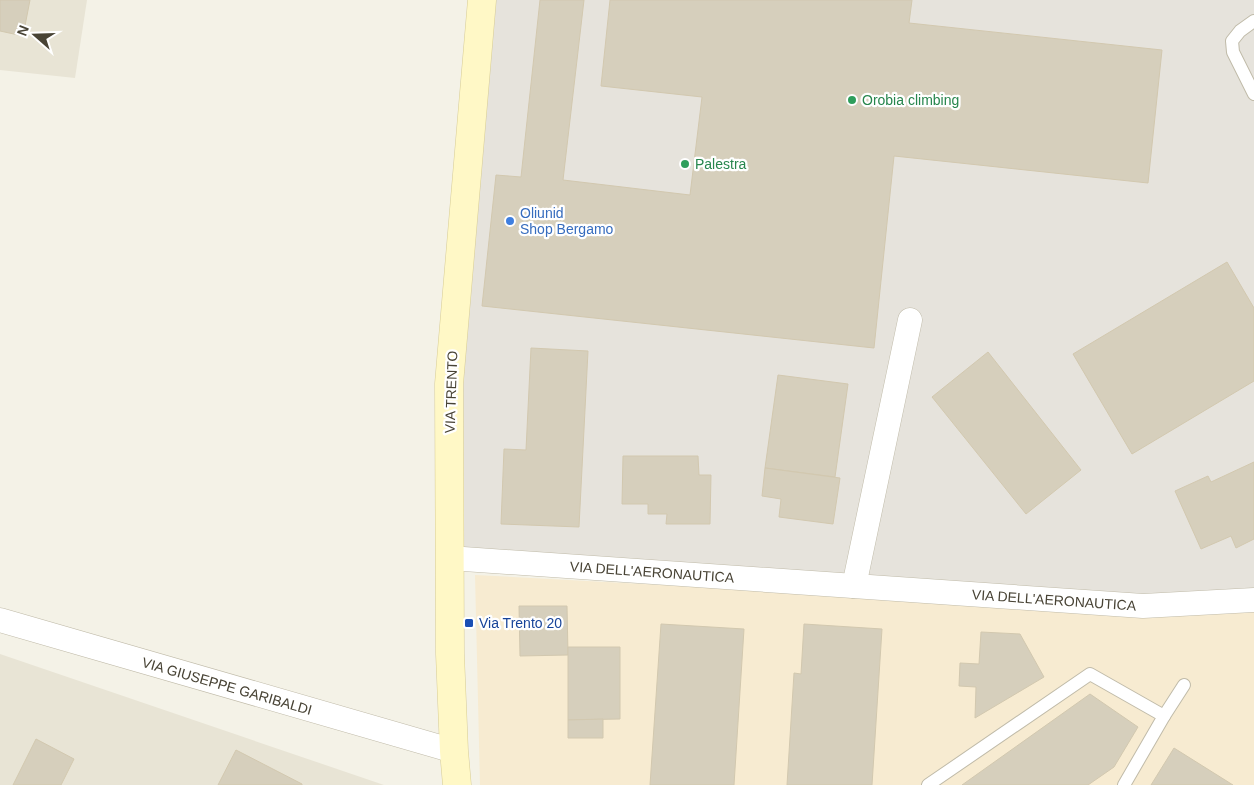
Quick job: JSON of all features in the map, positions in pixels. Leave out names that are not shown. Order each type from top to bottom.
[{"type":"street","name":"VIA TRENTO","points":[[457,785],[450,654],[449,384],[482,0]]},
{"type":"street","points":[[854,586],[910,320]]},
{"type":"street","name":"VIA DELL'AERONAUTICA","points":[[450,558],[1143,606],[1254,600]]},
{"type":"street","name":"VIA GIUSEPPE GARIBALDI","points":[[0,620],[454,752]]},
{"type":"lane","points":[[1254,21],[1240,31],[1232,41],[1232,52],[1254,94]]},
{"type":"lane","points":[[928,785],[1090,674],[1164,716]]},
{"type":"lane","points":[[1124,785],[1184,685]]},
{"type":"shaded area","points":[[0,0],[87,0],[75,78],[0,70]]},
{"type":"shaded area","points":[[486,0],[1254,0],[1254,591],[1144,600],[457,553],[453,385]]},
{"type":"shaded area","points":[[475,575],[1075,607],[1254,606],[1254,785],[480,785]]},
{"type":"shaded area","points":[[0,654],[384,785],[0,785]]},
{"type":"building","points":[[0,0],[30,0],[23,36],[0,31]]},
{"type":"building","points":[[540,0],[584,0],[563,180],[690,195],[702,97],[601,86],[610,0],[912,0],[909,23],[1162,50],[1148,183],[894,156],[874,348],[482,306],[496,175],[521,177]]},
{"type":"building","points":[[1227,262],[1254,308],[1254,381],[1132,454],[1073,354]]},
{"type":"building","points":[[531,348],[588,351],[579,527],[501,524],[504,449],[526,450]]},
{"type":"building","points":[[988,352],[1081,470],[1026,514],[932,397]]},
{"type":"building","points":[[778,375],[848,384],[835,477],[765,468]]},
{"type":"building","points":[[623,456],[698,456],[699,475],[711,475],[710,524],[666,524],[667,514],[648,514],[648,504],[622,504]]},
{"type":"building","points":[[1254,462],[1254,539],[1236,548],[1231,536],[1201,549],[1175,491],[1208,476],[1211,482]]},
{"type":"building","points":[[765,468],[840,478],[833,524],[779,517],[781,499],[762,496]]},
{"type":"building","points":[[519,606],[567,606],[568,655],[520,656]]},
{"type":"building","points":[[661,624],[744,629],[734,785],[650,785]]},
{"type":"building","points":[[804,624],[882,629],[872,785],[787,785],[794,673],[801,674]]},
{"type":"building","points":[[981,632],[1020,634],[1044,677],[975,718],[976,687],[959,686],[960,663],[979,664]]},
{"type":"building","points":[[568,647],[620,647],[620,719],[568,720]]},
{"type":"building","points":[[1090,694],[1138,727],[1114,767],[1088,785],[962,785]]},
{"type":"building","points":[[603,719],[603,738],[568,738],[568,720]]},
{"type":"building","points":[[36,739],[74,759],[61,785],[13,785]]},
{"type":"building","points":[[1174,748],[1233,785],[1151,785]]},
{"type":"building","points":[[236,750],[302,784],[302,785],[218,785]]},
{"type":"place","name":"Orobia climbing","points":[[852,100]]},
{"type":"place","name":"Palestra","points":[[685,164]]},
{"type":"place","name":"Oliunid Shop Bergamo","points":[[510,221]]},
{"type":"place","name":"Via Trento 20","points":[[469,623]]}]
